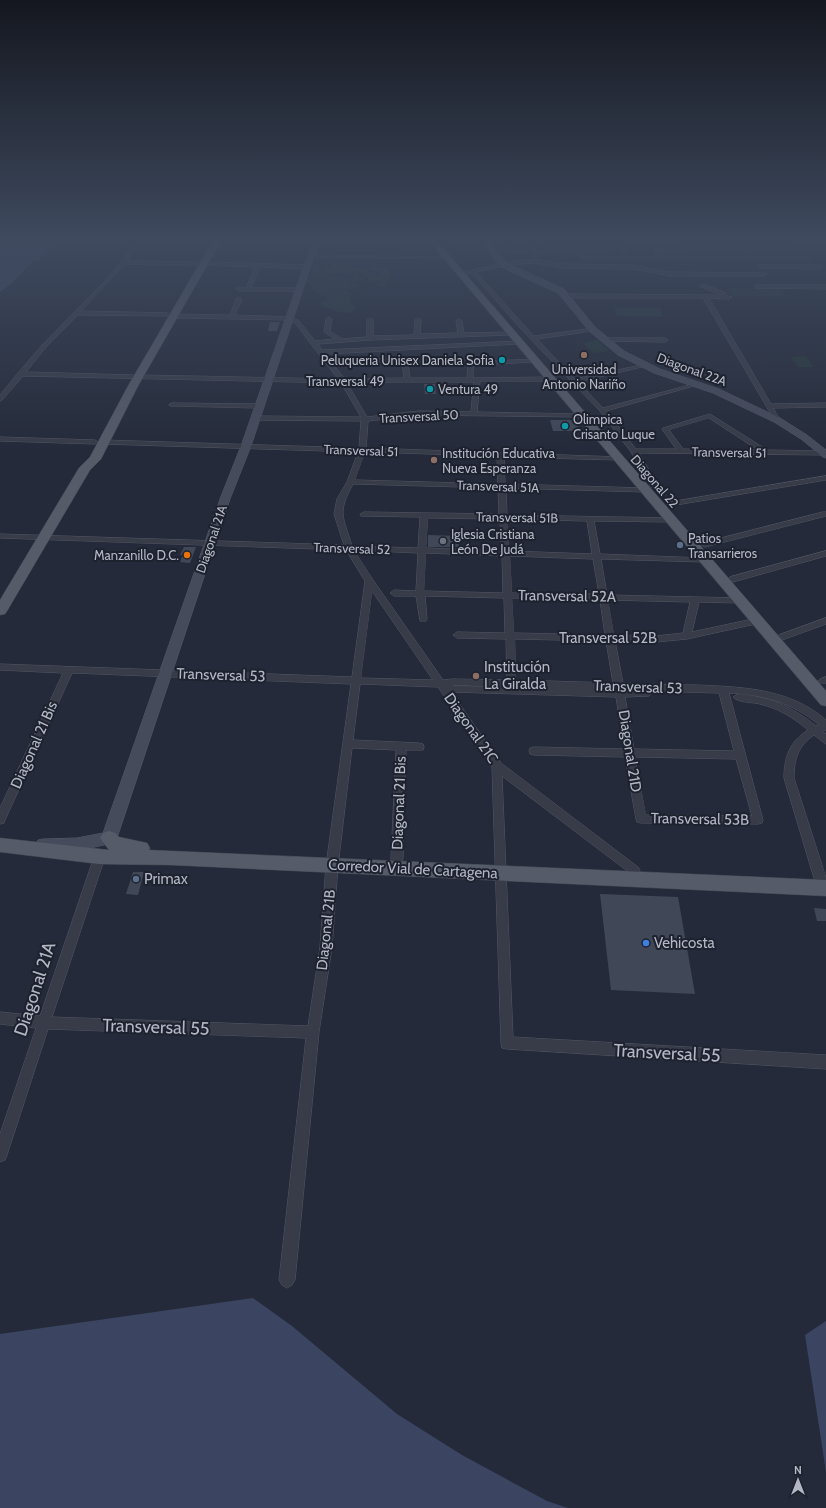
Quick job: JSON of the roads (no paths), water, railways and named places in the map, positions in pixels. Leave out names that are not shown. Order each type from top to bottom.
[{"type":"main road","points":[[0,620],[1,607],[85,468],[95,458],[99,442],[174,311]]},
{"type":"main road","name":"Diagonal 22","points":[[492,311],[618,458],[670,504],[782,636],[825,682]]},
{"type":"main road","name":"Diagonal 22","points":[[503,311],[649,487],[671,520],[704,560],[826,701]]},
{"type":"main road","name":"Corredor Vial de Cartagena","points":[[109,838],[114,844],[124,846],[333,861],[824,881]]},
{"type":"main road","name":"Corredor Vial de Cartagena","points":[[5,846],[99,857],[333,861],[397,859],[500,869],[634,870],[824,881]]},
{"type":"street","points":[[232,317],[234,311]]},
{"type":"street","name":"Diagonal 21A","points":[[109,838],[210,543],[256,418],[292,311]]},
{"type":"street","points":[[508,311],[602,410],[634,451],[649,487]]},
{"type":"street","name":"Diagonal 22A","points":[[578,311],[592,329],[621,353],[644,365],[751,406],[804,437],[825,454]]},
{"type":"street","points":[[713,311],[777,420]]},
{"type":"street","points":[[0,399],[20,374],[76,312],[171,316],[290,318],[297,322],[322,352],[343,381],[365,419],[362,450],[351,482],[341,499],[338,514],[349,548]]},
{"type":"street","points":[[329,319],[327,332],[342,341]]},
{"type":"street","points":[[370,320],[370,338]]},
{"type":"street","points":[[416,337],[418,320]]},
{"type":"street","points":[[459,321],[461,335]]},
{"type":"street","points":[[533,338],[592,329]]},
{"type":"street","points":[[314,343],[370,338],[510,333]]},
{"type":"street","points":[[406,337],[407,347]]},
{"type":"street","points":[[604,340],[665,340]]},
{"type":"street","points":[[322,352],[518,342]]},
{"type":"street","points":[[376,361],[405,359],[407,381]]},
{"type":"street","points":[[470,380],[470,363],[534,360]]},
{"type":"street","points":[[574,381],[644,365]]},
{"type":"street","name":"Transversal 49","points":[[20,374],[343,381],[550,379]]},
{"type":"street","points":[[474,414],[477,380]]},
{"type":"street","points":[[602,410],[695,384]]},
{"type":"street","points":[[172,405],[260,406]]},
{"type":"street","points":[[751,406],[763,409],[768,406],[826,405]]},
{"type":"street","name":"Transversal 50","points":[[256,418],[365,419],[419,413],[582,416]]},
{"type":"street","points":[[681,452],[665,429],[710,416],[766,453]]},
{"type":"street","name":"Transversal 51","points":[[0,439],[618,458]]},
{"type":"street","name":"Transversal 51","points":[[634,451],[825,454]]},
{"type":"street","points":[[500,455],[510,636],[511,687]]},
{"type":"street","points":[[670,504],[826,478]]},
{"type":"street","name":"Transversal 51A","points":[[351,482],[502,486],[649,487]]},
{"type":"street","name":"Transversal 51B","points":[[364,514],[671,520]]},
{"type":"street","points":[[705,545],[826,514]]},
{"type":"street","points":[[423,619],[420,592],[424,516]]},
{"type":"street","name":"Diagonal 21D","points":[[590,518],[598,556],[641,818]]},
{"type":"street","name":"Transversal 52","points":[[0,536],[704,560]]},
{"type":"street","name":"Diagonal 21C","points":[[349,548],[369,581],[497,766],[634,870]]},
{"type":"street","points":[[733,579],[826,553]]},
{"type":"street","name":"Diagonal 21B","points":[[287,1280],[313,1032],[326,947],[333,861],[369,581]]},
{"type":"street","name":"Transversal 52A","points":[[394,593],[420,592],[740,600]]},
{"type":"street","points":[[687,636],[695,599]]},
{"type":"street","name":"Transversal 52B","points":[[457,635],[656,638],[687,636],[757,621]]},
{"type":"street","points":[[782,636],[826,621]]},
{"type":"street","name":"Transversal 53","points":[[0,667],[441,684],[454,689],[511,687],[724,693],[754,691],[780,698],[807,711],[823,727],[826,740]]},
{"type":"street","name":"Diagonal 21 Bis","points":[[0,820],[69,670]]},
{"type":"street","points":[[534,751],[740,755],[724,693]]},
{"type":"street","points":[[823,727],[801,740],[795,747],[789,763],[789,778],[824,881]]},
{"type":"street","points":[[348,744],[419,747]]},
{"type":"street","name":"Diagonal 21 Bis","points":[[397,859],[401,746]]},
{"type":"street","name":"Transversal 53B","points":[[641,818],[758,820],[740,755]]},
{"type":"street","points":[[497,766],[500,869]]},
{"type":"street","points":[[5,846],[77,844],[109,838]]},
{"type":"street","name":"Diagonal 21A","points":[[0,1155],[99,857]]},
{"type":"street","name":"Transversal 55","points":[[500,869],[507,1044],[826,1062]]},
{"type":"street","name":"Transversal 55","points":[[0,1018],[44,1023],[313,1032]]},
{"type":"water","points":[[253,1298],[292,1326],[397,1414],[462,1455],[547,1501],[568,1508],[0,1508],[0,1334]]},
{"type":"water","points":[[826,1321],[826,1472],[805,1335]]},
{"type":"place","name":"Universidad Antonio Nariño","points":[[584,355]]},
{"type":"place","name":"Peluqueria Unisex Daniela Sofia","points":[[502,360]]},
{"type":"place","name":"Ventura 49","points":[[430,389]]},
{"type":"place","name":"Olimpica Crisanto Luque","points":[[565,426]]},
{"type":"place","name":"Institución Educativa Nueva Esperanza","points":[[434,460]]},
{"type":"place","name":"Iglesia Cristiana León De Judá","points":[[443,541]]},
{"type":"place","name":"Patios Transarrieros","points":[[680,545]]},
{"type":"place","name":"Manzanillo D.C.","points":[[187,555]]},
{"type":"place","name":"Institución La Giralda","points":[[476,676]]},
{"type":"place","name":"Primax","points":[[136,879]]},
{"type":"place","name":"Vehicosta","points":[[646,943]]}]
